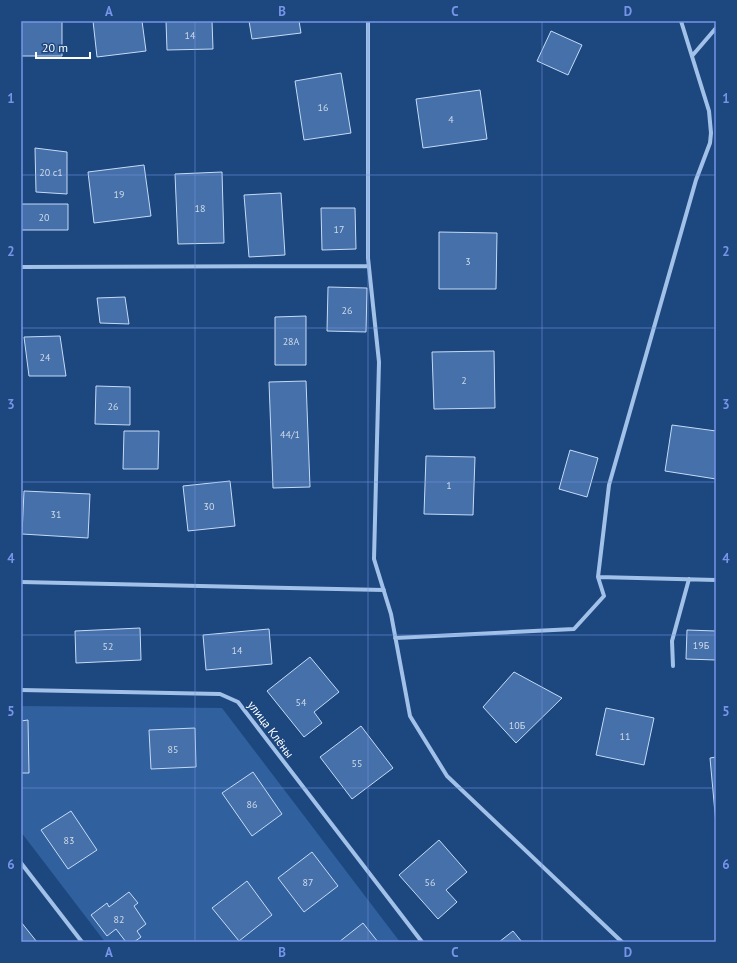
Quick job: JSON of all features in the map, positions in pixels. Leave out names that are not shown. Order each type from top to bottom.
[{"type":"street","points":[[368,21],[369,266],[379,362],[374,558],[391,614],[410,716],[447,776],[622,942]]},
{"type":"street","points":[[395,638],[574,629],[604,596],[598,577],[609,485],[696,180],[710,143],[712,133],[709,110],[680,21]]},
{"type":"street","points":[[692,56],[716,28]]},
{"type":"street","points":[[21,267],[369,266]]},
{"type":"street","points":[[598,577],[716,580]]},
{"type":"street","points":[[673,666],[672,641],[689,579]]},
{"type":"street","points":[[21,582],[384,590]]},
{"type":"street","name":"улица Клёны","points":[[21,690],[220,694],[238,702],[422,942]]},
{"type":"street","points":[[21,863],[82,942]]},
{"type":"shaded area","points":[[21,706],[222,708],[400,942],[105,942],[21,832]]},
{"type":"building","points":[[21,21],[62,21],[62,56],[21,56]]},
{"type":"building","points":[[93,21],[142,21],[146,51],[97,57]]},
{"type":"building","points":[[166,21],[212,21],[213,49],[167,50]]},
{"type":"building","points":[[249,21],[299,21],[301,33],[252,39]]},
{"type":"building","points":[[551,31],[582,45],[568,75],[537,61]]},
{"type":"building","points":[[341,73],[351,133],[304,140],[295,81]]},
{"type":"building","points":[[480,90],[487,139],[423,148],[416,99]]},
{"type":"building","points":[[35,148],[67,152],[67,194],[36,192]]},
{"type":"building","points":[[144,165],[151,216],[94,223],[88,172]]},
{"type":"building","points":[[222,172],[224,243],[178,244],[175,174]]},
{"type":"building","points":[[281,193],[285,255],[249,257],[244,195]]},
{"type":"building","points":[[21,204],[68,204],[68,230],[21,230]]},
{"type":"building","points":[[321,208],[355,208],[356,249],[322,250]]},
{"type":"building","points":[[439,232],[497,233],[496,289],[439,289]]},
{"type":"building","points":[[328,287],[367,288],[366,332],[327,331]]},
{"type":"building","points":[[125,297],[129,324],[100,323],[97,298]]},
{"type":"building","points":[[306,316],[306,365],[275,365],[275,317]]},
{"type":"building","points":[[60,336],[66,376],[29,376],[24,337]]},
{"type":"building","points":[[494,351],[495,408],[434,409],[432,352]]},
{"type":"building","points":[[306,381],[310,487],[273,488],[269,382]]},
{"type":"building","points":[[96,386],[130,387],[130,425],[95,424]]},
{"type":"building","points":[[672,425],[716,431],[716,479],[665,471]]},
{"type":"building","points":[[124,431],[159,431],[158,469],[123,469]]},
{"type":"building","points":[[570,450],[598,458],[587,497],[559,489]]},
{"type":"building","points":[[426,456],[475,457],[473,515],[424,514]]},
{"type":"building","points":[[230,481],[235,526],[188,531],[183,486]]},
{"type":"building","points":[[24,491],[90,494],[88,538],[22,534]]},
{"type":"building","points":[[140,628],[141,660],[76,663],[75,631]]},
{"type":"building","points":[[269,629],[272,664],[206,670],[203,635]]},
{"type":"building","points":[[687,630],[716,631],[716,660],[686,659]]},
{"type":"building","points":[[310,657],[339,692],[314,712],[322,723],[304,737],[267,691]]},
{"type":"building","points":[[514,672],[562,698],[516,743],[483,707]]},
{"type":"building","points":[[606,708],[654,718],[644,765],[596,755]]},
{"type":"building","points":[[28,720],[29,773],[21,773],[21,721]]},
{"type":"building","points":[[361,726],[393,768],[352,799],[320,757]]},
{"type":"building","points":[[195,728],[196,767],[151,769],[149,730]]},
{"type":"building","points":[[716,757],[716,824],[710,758]]},
{"type":"building","points":[[253,772],[282,814],[252,836],[222,793]]},
{"type":"building","points":[[71,811],[97,850],[68,869],[41,830]]},
{"type":"building","points":[[439,840],[467,872],[446,890],[457,902],[438,919],[399,875]]},
{"type":"building","points":[[312,852],[338,886],[304,912],[278,878]]},
{"type":"building","points":[[247,881],[272,915],[239,941],[212,908]]},
{"type":"building","points":[[129,892],[138,903],[134,906],[146,924],[137,931],[141,937],[134,942],[126,942],[116,929],[107,936],[91,915],[107,903],[109,907]]},
{"type":"building","points":[[21,922],[37,942],[21,942]]},
{"type":"building","points":[[363,923],[378,942],[339,942]]},
{"type":"building","points":[[513,931],[522,942],[499,942]]}]
